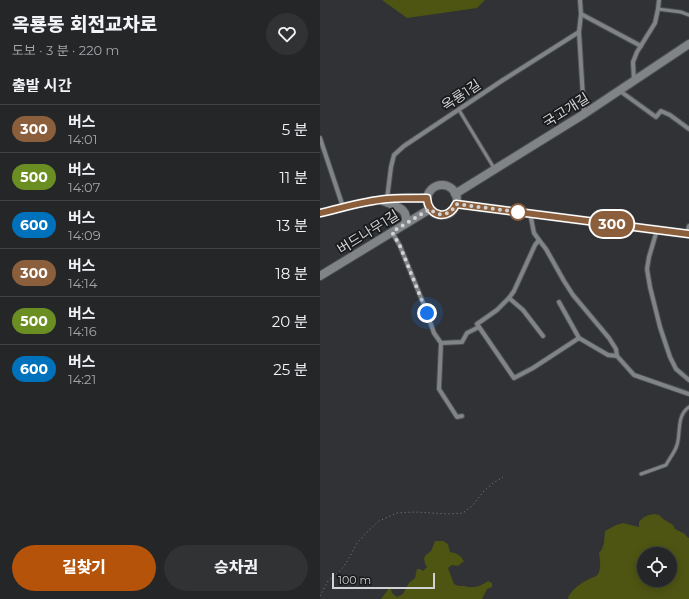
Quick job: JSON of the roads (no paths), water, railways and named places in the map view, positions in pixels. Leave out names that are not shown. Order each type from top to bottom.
[{"type":"street","points":[[580,0],[581,14],[579,32],[584,114]]},
{"type":"street","points":[[634,81],[633,62],[655,23],[659,0]]},
{"type":"street","points":[[581,14],[641,46]]},
{"type":"street","name":"옥룡1길","points":[[383,199],[394,155],[404,146],[503,80],[579,32]]},
{"type":"street","name":"국고개길","points":[[455,194],[584,114],[689,44]]},
{"type":"street","points":[[620,90],[656,117],[661,111],[670,115],[689,129]]},
{"type":"street","points":[[320,138],[343,207]]},
{"type":"street","points":[[440,185],[449,187],[455,194],[456,204],[447,214],[438,214],[430,209],[427,198],[428,194],[435,187],[440,185]]},
{"type":"street","points":[[320,213],[383,199],[427,198]]},
{"type":"street","points":[[383,199],[406,213],[407,219],[405,224]]},
{"type":"street","points":[[456,204],[658,230],[688,231]]},
{"type":"street","name":"버드나무1길","points":[[320,276],[430,209]]},
{"type":"street","points":[[530,213],[534,232],[546,249],[573,295],[610,338],[616,349],[617,356],[634,375],[689,394]]},
{"type":"street","points":[[658,230],[649,257],[647,269],[650,287],[660,327],[670,357],[676,369],[689,380]]},
{"type":"street","points":[[392,232],[400,246],[434,333],[441,343],[439,389],[457,417],[462,416]]},
{"type":"street","points":[[539,240],[535,245],[514,291],[509,298],[497,310],[477,324],[514,378],[533,368],[579,338]]},
{"type":"street","points":[[509,298],[523,310],[543,336]]},
{"type":"street","points":[[559,302],[579,338],[608,354],[617,356]]},
{"type":"street","points":[[441,343],[462,342],[467,333],[479,327]]},
{"type":"lane","points":[[658,9],[682,12],[689,15]]},
{"type":"lane","points":[[459,110],[495,169]]},
{"type":"lane","points":[[641,474],[666,465],[677,446],[680,421],[685,410],[689,407]]}]
